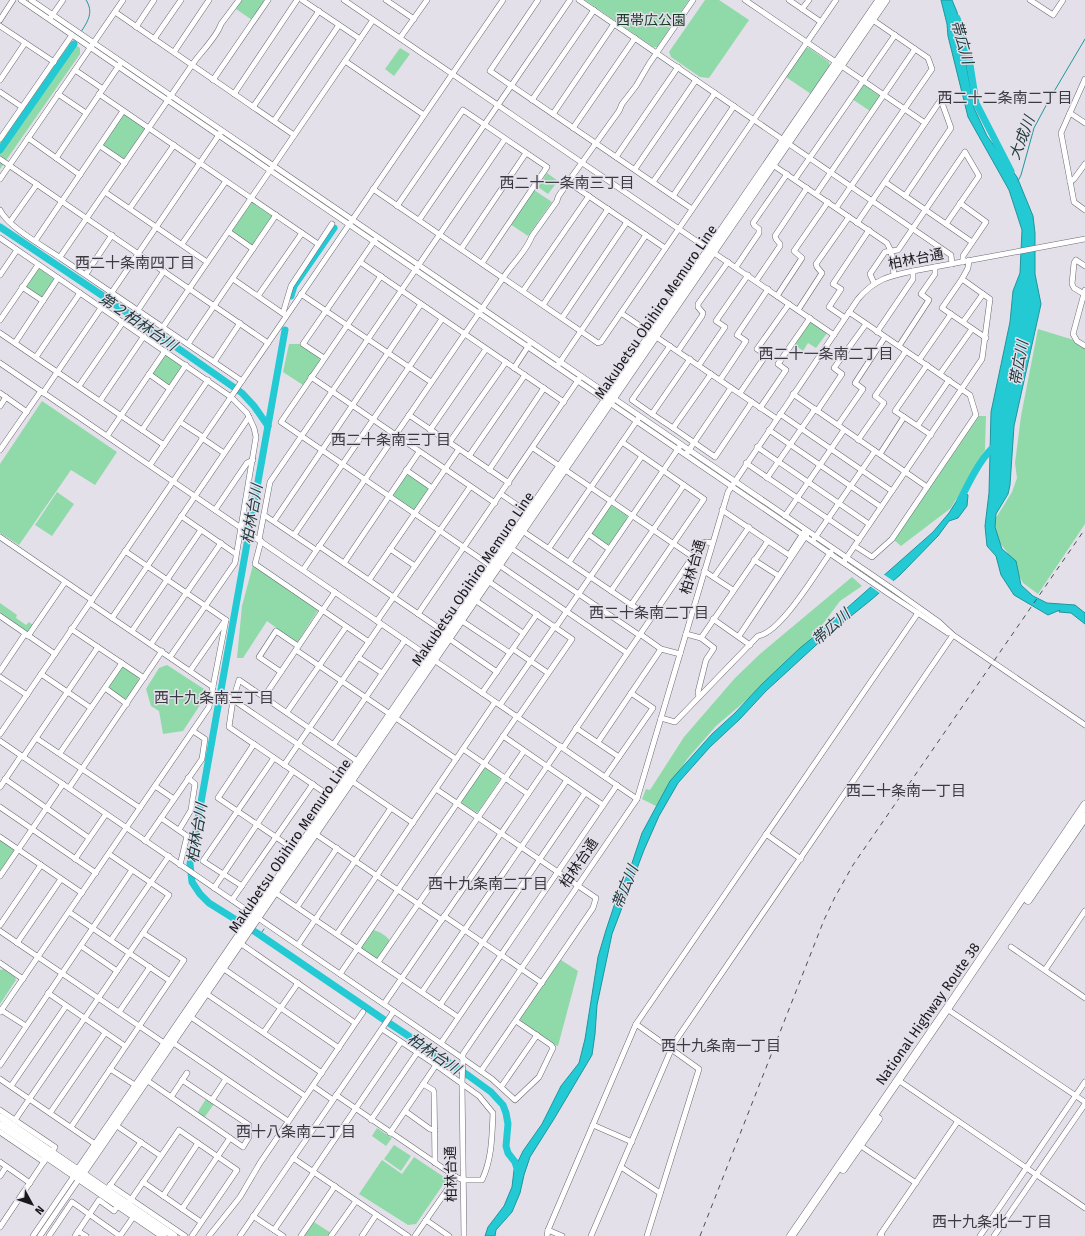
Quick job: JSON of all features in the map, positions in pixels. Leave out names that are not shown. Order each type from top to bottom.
[{"type":"highway","name":"National Highway Route 38","points":[[949,1011],[1085,806]]},
{"type":"highway","name":"National Highway Route 38","points":[[797,1236],[900,1081],[1085,817]]},
{"type":"highway","name":"National Highway Route 38","points":[[791,1236],[858,1144]]},
{"type":"main road","name":"Makubetsu Obihiro Memuro Line","points":[[870,18],[879,0]]},
{"type":"main road","name":"Makubetsu Obihiro Memuro Line","points":[[78,1174],[169,1044],[203,991],[495,567],[785,141],[870,18],[886,0]]},
{"type":"main road","name":"Makubetsu Obihiro Memuro Line","points":[[459,618],[475,600],[488,581],[495,567],[511,548],[520,529]]},
{"type":"main road","name":"Makubetsu Obihiro Memuro Line","points":[[220,967],[240,944],[246,929]]},
{"type":"main road","points":[[0,1117],[30,1145]]},
{"type":"main road","name":"Makubetsu Obihiro Memuro Line","points":[[78,1174],[95,1144],[113,1123]]},
{"type":"main road","points":[[0,1125],[48,1157],[125,1202],[174,1236]]},
{"type":"main road","points":[[78,1174],[109,1187],[125,1202],[134,1216],[163,1236]]},
{"type":"street","points":[[0,20],[13,0]]},
{"type":"street","points":[[21,0],[51,17]]},
{"type":"street","points":[[31,0],[74,34],[82,38],[831,551],[875,577],[921,608],[953,635],[1085,725]]},
{"type":"street","points":[[51,17],[63,0]]},
{"type":"street","points":[[0,179],[123,0]]},
{"type":"street","points":[[136,27],[154,0]]},
{"type":"street","points":[[154,39],[181,0]]},
{"type":"street","points":[[174,52],[209,0]]},
{"type":"street","points":[[60,257],[202,50],[206,48],[220,28],[221,24],[239,0]]},
{"type":"street","points":[[214,80],[268,0]]},
{"type":"street","points":[[234,94],[297,0]]},
{"type":"street","points":[[302,0],[360,40]]},
{"type":"street","points":[[344,0],[834,335]]},
{"type":"street","points":[[386,0],[393,2],[414,19]]},
{"type":"street","points":[[400,38],[426,0]]},
{"type":"street","points":[[0,734],[268,343],[285,314],[301,294],[351,222],[503,0]]},
{"type":"street","points":[[538,0],[490,71],[692,209]]},
{"type":"street","points":[[419,220],[570,0]]},
{"type":"street","points":[[579,0],[913,228],[951,255],[952,264]]},
{"type":"street","points":[[303,570],[364,479],[529,242],[568,182],[595,143],[609,126],[622,104],[636,86],[693,0]]},
{"type":"street","points":[[745,0],[925,123]]},
{"type":"street","points":[[789,0],[821,22]]},
{"type":"street","points":[[802,9],[809,0]]},
{"type":"street","points":[[373,189],[598,343],[602,342],[753,119],[836,0]]},
{"type":"street","points":[[1030,0],[1053,15],[1063,0]]},
{"type":"street","points":[[532,100],[594,10]]},
{"type":"street","points":[[254,107],[319,11]]},
{"type":"street","points":[[115,12],[294,135]]},
{"type":"street","points":[[836,208],[932,69],[928,58],[870,18]]},
{"type":"street","points":[[163,327],[373,20]]},
{"type":"street","points":[[553,114],[614,24]]},
{"type":"street","points":[[274,121],[339,25]]},
{"type":"street","points":[[0,26],[54,62]]},
{"type":"street","points":[[0,138],[74,34]]},
{"type":"street","points":[[795,179],[895,35]]},
{"type":"street","points":[[573,128],[635,38]]},
{"type":"street","points":[[0,80],[25,43]]},
{"type":"street","points":[[816,194],[915,49]]},
{"type":"street","points":[[345,61],[424,114]]},
{"type":"street","points":[[56,158],[120,64]]},
{"type":"street","points":[[616,157],[678,67]]},
{"type":"street","points":[[75,70],[123,111],[318,244]]},
{"type":"street","points":[[1085,79],[1061,133],[1074,202],[1085,210]]},
{"type":"street","points":[[635,169],[696,80]]},
{"type":"street","points":[[1080,91],[1085,95]]},
{"type":"street","points":[[0,92],[22,107]]},
{"type":"street","points":[[653,182],[715,93]]},
{"type":"street","points":[[58,94],[86,113]]},
{"type":"street","points":[[857,222],[940,101],[951,128],[905,196]]},
{"type":"street","points":[[673,196],[734,106]]},
{"type":"street","points":[[398,206],[463,110],[547,167],[482,263]]},
{"type":"street","points":[[35,241],[123,111]]},
{"type":"street","points":[[1070,113],[1085,123]]},
{"type":"street","points":[[112,292],[220,133]]},
{"type":"street","points":[[28,138],[80,175]]},
{"type":"street","points":[[369,642],[255,564],[258,539],[270,482],[505,139]]},
{"type":"street","points":[[130,208],[174,145]]},
{"type":"street","points":[[100,146],[125,163]]},
{"type":"street","points":[[874,283],[870,274],[885,252],[898,250],[965,152],[979,176],[946,224]]},
{"type":"street","points":[[461,249],[526,153]]},
{"type":"street","points":[[0,159],[268,343]]},
{"type":"street","points":[[770,163],[887,242],[894,275]]},
{"type":"street","points":[[1070,182],[1074,180],[1085,164]]},
{"type":"street","points":[[736,267],[759,233],[759,229],[753,223],[787,174]]},
{"type":"street","points":[[182,244],[226,181]]},
{"type":"street","points":[[568,182],[665,248]]},
{"type":"street","points":[[885,182],[972,242]]},
{"type":"street","points":[[10,222],[37,184]]},
{"type":"street","points":[[756,281],[780,246],[775,236],[807,188]]},
{"type":"street","points":[[105,192],[208,262]]},
{"type":"street","points":[[523,292],[589,196]]},
{"type":"street","points":[[777,296],[802,258],[794,251],[828,202]]},
{"type":"street","points":[[960,203],[986,222],[963,256],[968,268],[942,308],[986,338]]},
{"type":"street","points":[[543,305],[608,209]]},
{"type":"street","points":[[0,210],[3,216],[35,241],[86,274],[214,362],[240,383]]},
{"type":"street","points":[[188,344],[276,215]]},
{"type":"street","points":[[798,310],[822,273],[816,264],[849,217]]},
{"type":"street","points":[[562,318],[627,222]]},
{"type":"street","points":[[285,314],[290,288],[332,224]]},
{"type":"street","points":[[845,318],[829,307],[841,289],[833,284],[869,230]]},
{"type":"street","points":[[229,232],[253,249]]},
{"type":"street","points":[[258,296],[302,233]]},
{"type":"street","points":[[86,274],[112,235]]},
{"type":"street","points":[[558,364],[646,235]]},
{"type":"street","points":[[0,238],[208,380],[233,394],[247,413],[254,428],[256,437],[253,460],[243,529],[235,563],[170,657]]},
{"type":"street","points":[[324,358],[303,344],[375,239]]},
{"type":"street","name":"柏林台通","points":[[464,1236],[463,1054],[637,799],[722,510],[733,483],[849,312],[862,294],[874,283],[886,277],[913,271],[1085,239]]},
{"type":"street","points":[[0,275],[17,250]]},
{"type":"street","points":[[1085,266],[1076,260],[1074,263],[1072,284],[1074,288],[1084,292],[1073,334],[1077,341],[1085,346]]},
{"type":"street","points":[[360,262],[564,402]]},
{"type":"street","points":[[678,351],[702,316],[703,312],[698,307],[698,304],[728,262]]},
{"type":"street","points":[[0,320],[38,265]]},
{"type":"street","points":[[899,346],[929,300],[921,294],[935,274],[935,267]]},
{"type":"street","points":[[138,310],[164,271]]},
{"type":"street","points":[[877,332],[913,279],[913,271]]},
{"type":"street","points":[[699,365],[725,327],[716,321],[748,275]]},
{"type":"street","points":[[380,276],[281,422],[464,548],[567,612],[627,653]]},
{"type":"street","points":[[15,343],[58,278]]},
{"type":"street","points":[[233,279],[285,314]]},
{"type":"street","points":[[845,560],[982,359],[990,299],[962,279]]},
{"type":"street","points":[[22,287],[43,301]]},
{"type":"street","points":[[720,380],[746,341],[737,335],[768,289]]},
{"type":"street","points":[[36,357],[80,293]]},
{"type":"street","points":[[301,294],[432,382]]},
{"type":"street","points":[[963,322],[982,294]]},
{"type":"street","points":[[274,521],[421,304]]},
{"type":"street","points":[[740,394],[766,355],[757,349],[789,304]]},
{"type":"street","points":[[0,450],[57,372],[101,308]]},
{"type":"street","points":[[849,312],[970,395],[976,415],[892,539],[872,557],[855,546]]},
{"type":"street","points":[[621,313],[654,334],[760,408],[801,429],[892,491]]},
{"type":"street","points":[[919,360],[950,314]]},
{"type":"street","points":[[760,408],[786,370],[778,364],[810,318]]},
{"type":"street","points":[[294,535],[442,319]]},
{"type":"street","points":[[79,386],[122,322]]},
{"type":"street","points":[[214,362],[240,323]]},
{"type":"street","points":[[767,478],[842,374],[834,368],[866,324]]},
{"type":"street","points":[[940,374],[972,329]]},
{"type":"street","points":[[0,333],[164,445]]},
{"type":"street","points":[[100,401],[144,336]]},
{"type":"street","points":[[838,425],[863,388],[855,383],[886,337]]},
{"type":"street","points":[[514,368],[530,345]]},
{"type":"street","points":[[670,346],[632,400],[652,414],[715,457],[752,402]]},
{"type":"street","points":[[430,430],[486,349]]},
{"type":"street","points":[[107,436],[165,351]]},
{"type":"street","points":[[858,440],[884,403],[875,396],[906,351]]},
{"type":"street","points":[[652,414],[690,359]]},
{"type":"street","points":[[449,443],[506,362]]},
{"type":"street","points":[[0,363],[637,799]]},
{"type":"street","points":[[142,430],[186,365]]},
{"type":"street","points":[[927,365],[896,411],[931,435]]},
{"type":"street","points":[[149,374],[170,389]]},
{"type":"street","points":[[673,428],[711,374]]},
{"type":"street","points":[[469,456],[525,375]]},
{"type":"street","points":[[311,378],[495,504]]},
{"type":"street","points":[[418,614],[580,379]]},
{"type":"street","points":[[150,465],[208,380]]},
{"type":"street","points":[[918,425],[949,380]]},
{"type":"street","points":[[489,470],[544,388]]},
{"type":"street","points":[[687,452],[731,388]]},
{"type":"street","points":[[0,393],[27,412]]},
{"type":"street","points":[[793,394],[928,487]]},
{"type":"street","points":[[0,406],[6,397]]},
{"type":"street","points":[[409,415],[509,483]]},
{"type":"street","points":[[112,618],[249,417]]},
{"type":"street","points":[[880,454],[904,417]]},
{"type":"street","points":[[549,548],[638,418]]},
{"type":"street","points":[[180,422],[224,453]]},
{"type":"street","points":[[769,430],[790,446],[881,507]]},
{"type":"street","points":[[785,516],[844,430]]},
{"type":"street","points":[[622,442],[704,499],[631,605]]},
{"type":"street","points":[[337,934],[463,749],[567,612],[679,447]]},
{"type":"street","points":[[757,447],[870,524]]},
{"type":"street","points":[[533,448],[693,557]]},
{"type":"street","points":[[369,580],[459,449]]},
{"type":"street","points":[[814,539],[874,450]]},
{"type":"street","points":[[344,563],[419,452]]},
{"type":"street","points":[[569,562],[642,456]]},
{"type":"street","points":[[215,510],[247,463],[253,460]]},
{"type":"street","points":[[746,463],[859,540]]},
{"type":"street","points":[[406,470],[432,488]]},
{"type":"street","points":[[733,483],[785,516],[805,533]]},
{"type":"street","points":[[611,591],[684,485]]},
{"type":"street","points":[[284,765],[369,642],[394,597],[470,487]]},
{"type":"street","points":[[501,494],[530,514]]},
{"type":"street","points":[[722,510],[789,555],[805,533]]},
{"type":"street","points":[[264,515],[294,535],[344,563],[418,614],[497,672]]},
{"type":"street","points":[[181,516],[236,554]]},
{"type":"street","points":[[714,578],[748,527]]},
{"type":"street","points":[[520,529],[651,618]]},
{"type":"street","points":[[132,631],[201,530]]},
{"type":"street","points":[[739,636],[779,576],[805,533]]},
{"type":"street","points":[[588,534],[609,549]]},
{"type":"street","points":[[0,537],[65,582],[112,618],[213,687]]},
{"type":"street","points":[[701,638],[768,541]]},
{"type":"street","points":[[151,644],[220,543]]},
{"type":"street","points":[[384,1004],[547,766],[576,728],[702,543],[712,543]]},
{"type":"street","points":[[511,548],[661,649],[680,654]]},
{"type":"street","points":[[390,549],[415,566]]},
{"type":"street","points":[[125,551],[226,620]]},
{"type":"street","points":[[661,718],[675,722],[758,636],[764,635],[790,612],[831,551]]},
{"type":"street","points":[[754,560],[779,576]]},
{"type":"street","points":[[845,560],[870,581],[944,631],[953,635]]},
{"type":"street","points":[[704,571],[733,590]]},
{"type":"street","points":[[340,974],[484,763],[572,639],[488,581]]},
{"type":"street","points":[[0,671],[65,582]]},
{"type":"street","points":[[264,696],[335,592]]},
{"type":"street","points":[[475,600],[523,634]]},
{"type":"street","points":[[562,1236],[548,1233],[636,1024],[921,608]]},
{"type":"street","points":[[482,693],[537,614]]},
{"type":"street","points":[[0,618],[55,654]]},
{"type":"street","points":[[459,618],[548,673]]},
{"type":"street","points":[[714,619],[750,645]]},
{"type":"street","points":[[190,671],[226,620]]},
{"type":"street","points":[[26,1026],[1,1011],[209,707],[226,620]]},
{"type":"street","points":[[287,712],[346,627]]},
{"type":"street","points":[[71,630],[144,678]]},
{"type":"street","points":[[281,672],[259,657],[276,631],[319,665],[456,759]]},
{"type":"street","points":[[686,634],[701,638],[714,648],[706,660],[698,692],[699,697]]},
{"type":"street","points":[[592,1236],[671,1049],[953,635]]},
{"type":"street","points":[[334,744],[405,640]]},
{"type":"street","points":[[0,787],[36,738],[98,647]]},
{"type":"street","points":[[598,742],[661,649]]},
{"type":"street","points":[[69,788],[162,652]]},
{"type":"street","points":[[358,657],[382,673]]},
{"type":"street","points":[[60,753],[122,663]]},
{"type":"street","points":[[41,674],[91,708]]},
{"type":"street","points":[[0,677],[27,695]]},
{"type":"street","points":[[335,800],[229,727],[231,699],[239,680],[360,763]]},
{"type":"street","points":[[105,688],[127,704]]},
{"type":"street","points":[[605,777],[653,708],[631,693]]},
{"type":"street","points":[[231,699],[413,823]]},
{"type":"street","points":[[576,728],[619,757]]},
{"type":"street","points":[[145,841],[202,759],[205,739],[193,731]]},
{"type":"street","points":[[503,736],[603,805]]},
{"type":"street","points":[[36,738],[140,808]]},
{"type":"street","points":[[0,741],[169,856],[232,900],[254,918],[298,945],[384,1004],[393,1013],[441,1043],[462,1060],[481,1071],[501,1086],[515,1100],[539,1077],[553,1048],[551,1045],[516,1021]]},
{"type":"street","points":[[254,744],[218,798],[298,853]]},
{"type":"street","points":[[463,749],[528,794]]},
{"type":"street","points":[[378,962],[524,751]]},
{"type":"street","points":[[242,886],[204,861],[274,758]]},
{"type":"street","points":[[214,888],[293,771]]},
{"type":"street","points":[[178,830],[191,810],[195,784],[188,778]]},
{"type":"street","points":[[5,779],[89,838]]},
{"type":"street","points":[[422,992],[567,780]]},
{"type":"street","points":[[0,876],[63,784]]},
{"type":"street","points":[[232,900],[312,784]]},
{"type":"street","points":[[441,1043],[617,785]]},
{"type":"street","points":[[155,786],[174,799]]},
{"type":"street","points":[[436,789],[596,898],[593,908],[481,1071]]},
{"type":"street","points":[[440,1005],[585,793]]},
{"type":"street","points":[[0,807],[96,873]]},
{"type":"street","points":[[298,945],[391,808]]},
{"type":"street","points":[[76,859],[106,814]]},
{"type":"street","points":[[161,818],[187,836],[182,866]]},
{"type":"street","points":[[313,832],[419,904],[464,930],[542,984]]},
{"type":"street","points":[[766,834],[801,859]]},
{"type":"street","points":[[0,837],[82,893]]},
{"type":"street","points":[[297,907],[337,848]]},
{"type":"street","points":[[15,1120],[169,895],[108,854]]},
{"type":"street","points":[[111,940],[169,856]]},
{"type":"street","points":[[0,925],[41,865]]},
{"type":"street","points":[[0,1065],[132,870]]},
{"type":"street","points":[[18,943],[61,879]]},
{"type":"street","points":[[273,890],[458,1018]]},
{"type":"street","points":[[1045,970],[1085,911]]},
{"type":"street","points":[[69,912],[170,981]]},
{"type":"street","points":[[0,930],[140,1026],[226,1079],[288,1121]]},
{"type":"street","points":[[71,1127],[184,960],[143,933]]},
{"type":"street","points":[[240,944],[355,1023]]},
{"type":"street","points":[[80,946],[117,971]]},
{"type":"street","points":[[1011,947],[1085,998]]},
{"type":"street","points":[[1,966],[23,979]]},
{"type":"street","points":[[119,1012],[150,967]]},
{"type":"street","points":[[220,967],[339,1048]]},
{"type":"street","points":[[264,1032],[298,983]]},
{"type":"street","points":[[203,991],[322,1073]]},
{"type":"street","points":[[48,994],[125,1046]]},
{"type":"street","points":[[11,1086],[66,1006]]},
{"type":"street","points":[[949,1011],[1085,1103],[994,1236]]},
{"type":"street","points":[[209,1236],[240,1197],[260,1163],[363,1012]]},
{"type":"street","points":[[243,1235],[253,1216],[393,1013]]},
{"type":"street","points":[[187,1015],[306,1096]]},
{"type":"street","points":[[636,1024],[699,1069],[647,1236]]},
{"type":"street","points":[[313,1086],[355,1108],[456,1178],[463,1180],[482,1180],[488,1168],[492,1140],[493,1113],[479,1096],[436,1065],[400,1042],[383,1027]]},
{"type":"street","points":[[50,1113],[105,1032]]},
{"type":"street","points":[[501,1086],[537,1035]]},
{"type":"street","points":[[274,1230],[400,1042]]},
{"type":"street","points":[[371,1120],[417,1053]]},
{"type":"street","points":[[390,1133],[436,1065]]},
{"type":"street","points":[[110,1069],[138,1087]]},
{"type":"street","points":[[171,1097],[187,1073]]},
{"type":"street","points":[[144,1078],[243,1147],[249,1137],[249,1125],[182,1080]]},
{"type":"street","points":[[0,1079],[95,1144]]},
{"type":"street","points":[[212,1100],[226,1079]]},
{"type":"street","points":[[900,1081],[1085,1208]]},
{"type":"street","points":[[980,1236],[1085,1082]]},
{"type":"street","points":[[423,1084],[434,1092],[435,1163]]},
{"type":"street","points":[[0,1110],[55,1147],[0,1227]]},
{"type":"street","points":[[405,1111],[430,1129],[435,1130]]},
{"type":"street","points":[[882,1236],[880,1235],[958,1121]]},
{"type":"street","points":[[113,1123],[161,1156]]},
{"type":"street","points":[[593,1126],[632,1142]]},
{"type":"street","points":[[75,1236],[99,1200],[114,1211],[125,1202],[143,1182],[179,1130],[237,1170],[192,1236]]},
{"type":"street","points":[[0,1132],[30,1145],[48,1157]]},
{"type":"street","points":[[182,1209],[230,1138]]},
{"type":"street","points":[[109,1187],[141,1142]]},
{"type":"street","points":[[163,1196],[198,1143]]},
{"type":"street","points":[[858,1144],[916,1183]]},
{"type":"street","points":[[293,1158],[408,1236]]},
{"type":"street","points":[[0,1162],[30,1183]]},
{"type":"street","points":[[0,1176],[6,1167]]},
{"type":"street","points":[[621,1167],[660,1194]]},
{"type":"street","points":[[33,1236],[78,1174]]},
{"type":"street","points":[[40,1236],[78,1174]]},
{"type":"street","points":[[415,1236],[456,1178]]},
{"type":"street","points":[[143,1182],[201,1222]]},
{"type":"street","points":[[301,1236],[335,1186]]},
{"type":"street","points":[[331,1236],[356,1201]]},
{"type":"street","points":[[49,1236],[72,1202],[120,1236],[134,1216]]},
{"type":"street","points":[[125,1202],[185,1236]]},
{"type":"street","points":[[362,1236],[376,1215]]},
{"type":"street","points":[[253,1216],[283,1236]]},
{"type":"street","points":[[426,1220],[443,1234],[449,1236]]},
{"type":"street","points":[[78,1231],[86,1236]]},
{"type":"green space","points":[[242,0],[266,0],[252,20],[236,9]]},
{"type":"green space","name":"西帯広公園","points":[[585,0],[689,0],[657,47],[653,47]]},
{"type":"green space","points":[[705,0],[719,0],[749,20],[709,78],[700,77],[671,57],[669,52]]},
{"type":"green space","points":[[70,41],[80,48],[80,54],[0,169],[0,141]]},
{"type":"green space","points":[[400,48],[410,54],[394,76],[385,69]]},
{"type":"green space","points":[[805,48],[809,48],[829,62],[830,66],[811,94],[786,77]]},
{"type":"green space","points":[[863,84],[880,96],[870,111],[852,99]]},
{"type":"green space","points":[[125,114],[146,129],[126,160],[123,160],[103,147],[103,144],[122,115]]},
{"type":"green space","points":[[547,173],[558,181],[548,194],[538,187]]},
{"type":"green space","points":[[534,190],[552,202],[528,236],[510,224]]},
{"type":"green space","points":[[253,201],[274,216],[252,247],[231,231]]},
{"type":"green space","points":[[38,269],[54,279],[41,298],[27,288],[27,285]]},
{"type":"green space","points":[[812,322],[827,333],[816,348],[808,343],[803,351],[794,344],[808,324]]},
{"type":"green space","points":[[1038,329],[1077,341],[1085,346],[1085,524],[1038,594],[1023,583],[1007,552],[997,539],[991,526],[1012,492],[1017,478],[1015,463],[1021,416]]},
{"type":"green space","points":[[289,344],[300,344],[319,357],[320,361],[303,385],[283,372]]},
{"type":"green space","points":[[167,354],[180,363],[182,368],[170,387],[153,374],[164,355]]},
{"type":"green space","points":[[42,401],[117,452],[95,485],[71,470],[19,545],[0,533],[0,464]]},
{"type":"green space","points":[[979,416],[986,416],[985,450],[951,508],[901,546],[894,540]]},
{"type":"green space","points":[[409,475],[427,487],[428,490],[415,509],[412,510],[395,497],[393,493],[405,476]]},
{"type":"green space","points":[[57,492],[74,504],[52,536],[35,525]]},
{"type":"green space","points":[[612,506],[627,515],[627,519],[610,544],[607,545],[592,534],[592,532],[609,507]]},
{"type":"green space","points":[[253,565],[318,610],[297,643],[267,621],[243,658],[237,658],[242,606]]},
{"type":"green space","points":[[852,577],[862,586],[840,601],[817,632],[801,650],[770,680],[716,726],[688,758],[656,806],[642,799],[646,789],[650,790],[684,737],[735,678],[760,654]]},
{"type":"green space","points":[[0,603],[17,615],[16,618],[26,625],[29,622],[33,625],[28,633],[0,614]]},
{"type":"green space","points":[[167,665],[204,689],[202,702],[183,731],[163,734],[159,711],[151,706],[146,689],[159,668]]},
{"type":"green space","points":[[124,667],[138,677],[139,681],[128,698],[124,699],[110,689],[109,685],[120,669]]},
{"type":"green space","points":[[486,768],[500,780],[478,812],[476,812],[462,803],[462,800],[483,769]]},
{"type":"green space","points":[[0,839],[14,849],[14,851],[0,872]]},
{"type":"green space","points":[[372,930],[383,934],[390,942],[379,959],[376,959],[361,949]]},
{"type":"green space","points":[[561,960],[578,971],[558,1046],[554,1045],[521,1022],[520,1018]]},
{"type":"green space","points":[[4,969],[15,977],[16,980],[0,1004],[0,970]]},
{"type":"green space","points":[[206,1099],[214,1104],[204,1118],[197,1113]]},
{"type":"green space","points":[[377,1128],[392,1138],[386,1146],[372,1136]]},
{"type":"green space","points":[[394,1145],[411,1156],[401,1171],[384,1159]]},
{"type":"green space","points":[[414,1157],[447,1179],[416,1224],[408,1225],[359,1194],[382,1160],[402,1174]]},
{"type":"green space","points":[[314,1222],[331,1233],[328,1236],[304,1236]]},
{"type":"water","points":[[941,0],[952,0],[957,12],[974,108],[987,136],[1017,177],[1033,216],[1035,233],[1035,274],[1041,304],[1014,426],[1010,485],[1008,494],[996,514],[995,527],[1002,549],[1016,561],[1021,585],[1033,596],[1047,603],[1075,605],[1085,613],[1085,624],[1071,613],[1059,612],[1060,610],[1048,615],[1014,595],[1001,575],[996,556],[987,546],[985,526],[989,493],[991,412],[1010,322],[1013,291],[1020,273],[1022,230],[1009,190],[968,117],[948,36],[947,24]]},
{"type":"water","points":[[963,491],[968,495],[967,506],[958,518],[949,521],[938,536],[900,575],[826,636],[766,691],[740,719],[710,747],[678,783],[659,816],[644,850],[612,934],[597,1005],[592,1055],[530,1157],[520,1193],[512,1212],[496,1230],[495,1236],[485,1236],[488,1227],[504,1206],[512,1187],[514,1170],[523,1151],[542,1124],[561,1086],[579,1063],[585,1039],[598,957],[606,930],[642,833],[670,781],[712,734],[800,648],[933,532],[949,513]]},
{"type":"pier","points":[[883,574],[895,582],[881,594],[870,586]]},
{"type":"waterway","name":"第２柏林台川","points":[[81,32],[88,20],[90,12],[86,0]]},
{"type":"waterway","name":"帯広川","points":[[957,18],[969,58],[976,103],[1011,171]]},
{"type":"waterway","name":"大成川","points":[[1018,181],[1034,128],[1085,39]]},
{"type":"waterway","name":"第２柏林台川","points":[[74,44],[76,40]]},
{"type":"waterway","name":"第２柏林台川","points":[[0,150],[74,44]]},
{"type":"waterway","name":"第２柏林台川","points":[[0,227],[106,298],[242,393],[254,406],[268,426]]},
{"type":"waterway","name":"柏林台川","points":[[291,296],[294,286],[334,228]]},
{"type":"waterway","name":"柏林台川","points":[[285,330],[190,864],[192,882],[200,894],[209,903],[260,935],[491,1092],[503,1105],[506,1113],[508,1124],[506,1146],[508,1153],[515,1162],[518,1172]]},
{"type":"waterway","name":"帯広川","points":[[960,500],[971,478],[986,455],[997,444]]},
{"type":"waterway","name":"柏林台川","points":[[260,935],[264,929]]},
{"type":"railway","points":[[700,1236],[824,920],[835,897],[853,865],[1085,529]]},
{"type":"district","name":"西二十二条南二丁目","points":[[1005,98]]},
{"type":"district","name":"西二十一条南三丁目","points":[[567,183]]},
{"type":"district","name":"西二十条南四丁目","points":[[135,263]]},
{"type":"district","name":"西二十一条南二丁目","points":[[826,354]]},
{"type":"district","name":"西二十条南三丁目","points":[[391,440]]},
{"type":"district","name":"西二十条南二丁目","points":[[649,613]]},
{"type":"district","name":"西十九条南三丁目","points":[[214,698]]},
{"type":"district","name":"西二十条南一丁目","points":[[906,791]]},
{"type":"district","name":"西十九条南二丁目","points":[[488,884]]},
{"type":"district","name":"西十九条南一丁目","points":[[721,1046]]},
{"type":"district","name":"西十八条南二丁目","points":[[296,1132]]},
{"type":"district","name":"西十九条北一丁目","points":[[992,1222]]}]
